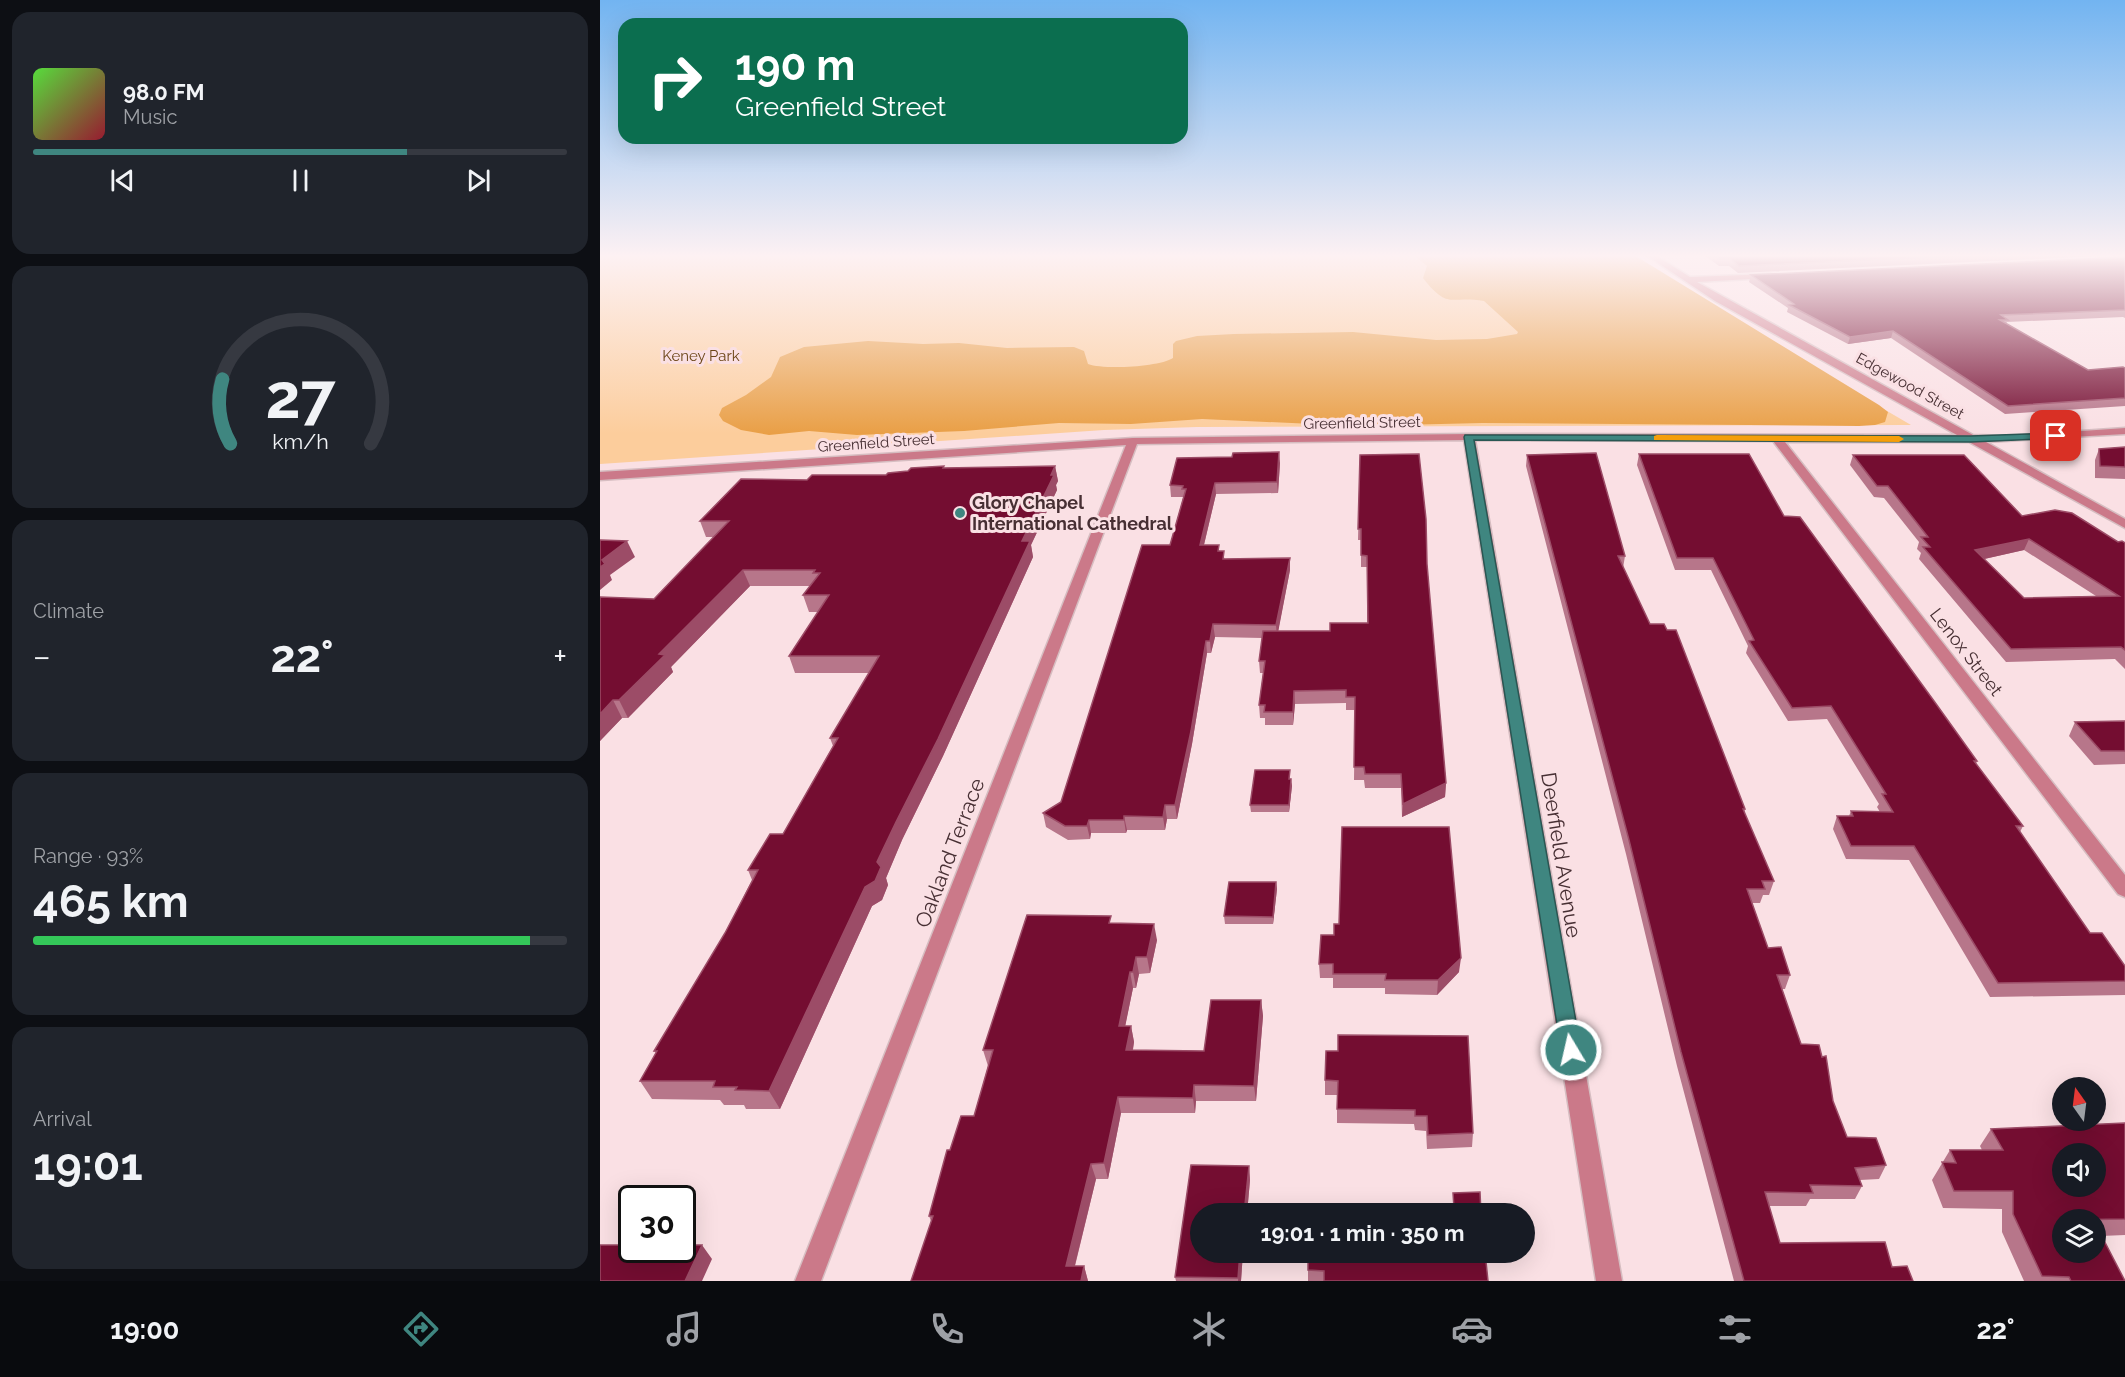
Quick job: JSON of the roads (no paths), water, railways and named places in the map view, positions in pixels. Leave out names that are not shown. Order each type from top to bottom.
[{"type":"street","name":"Edgewood Street","points":[[1748,315],[2125,524]]},
{"type":"street","name":"Greenfield Street","points":[[600,476],[1133,441],[1469,437],[1971,439],[2125,431]]},
{"type":"street","name":"Deerfield Avenue","points":[[1469,437],[1609,1281]]},
{"type":"street","name":"Lenox Street","points":[[1776,438],[2125,889]]},
{"type":"street","name":"Oakland Terrace","points":[[808,1281],[1133,441]]},
{"type":"place","name":"Glory Chapel International Cathedral","points":[[960,513]]},
{"type":"park label","name":"Keney Park","points":[[701,356]]}]
